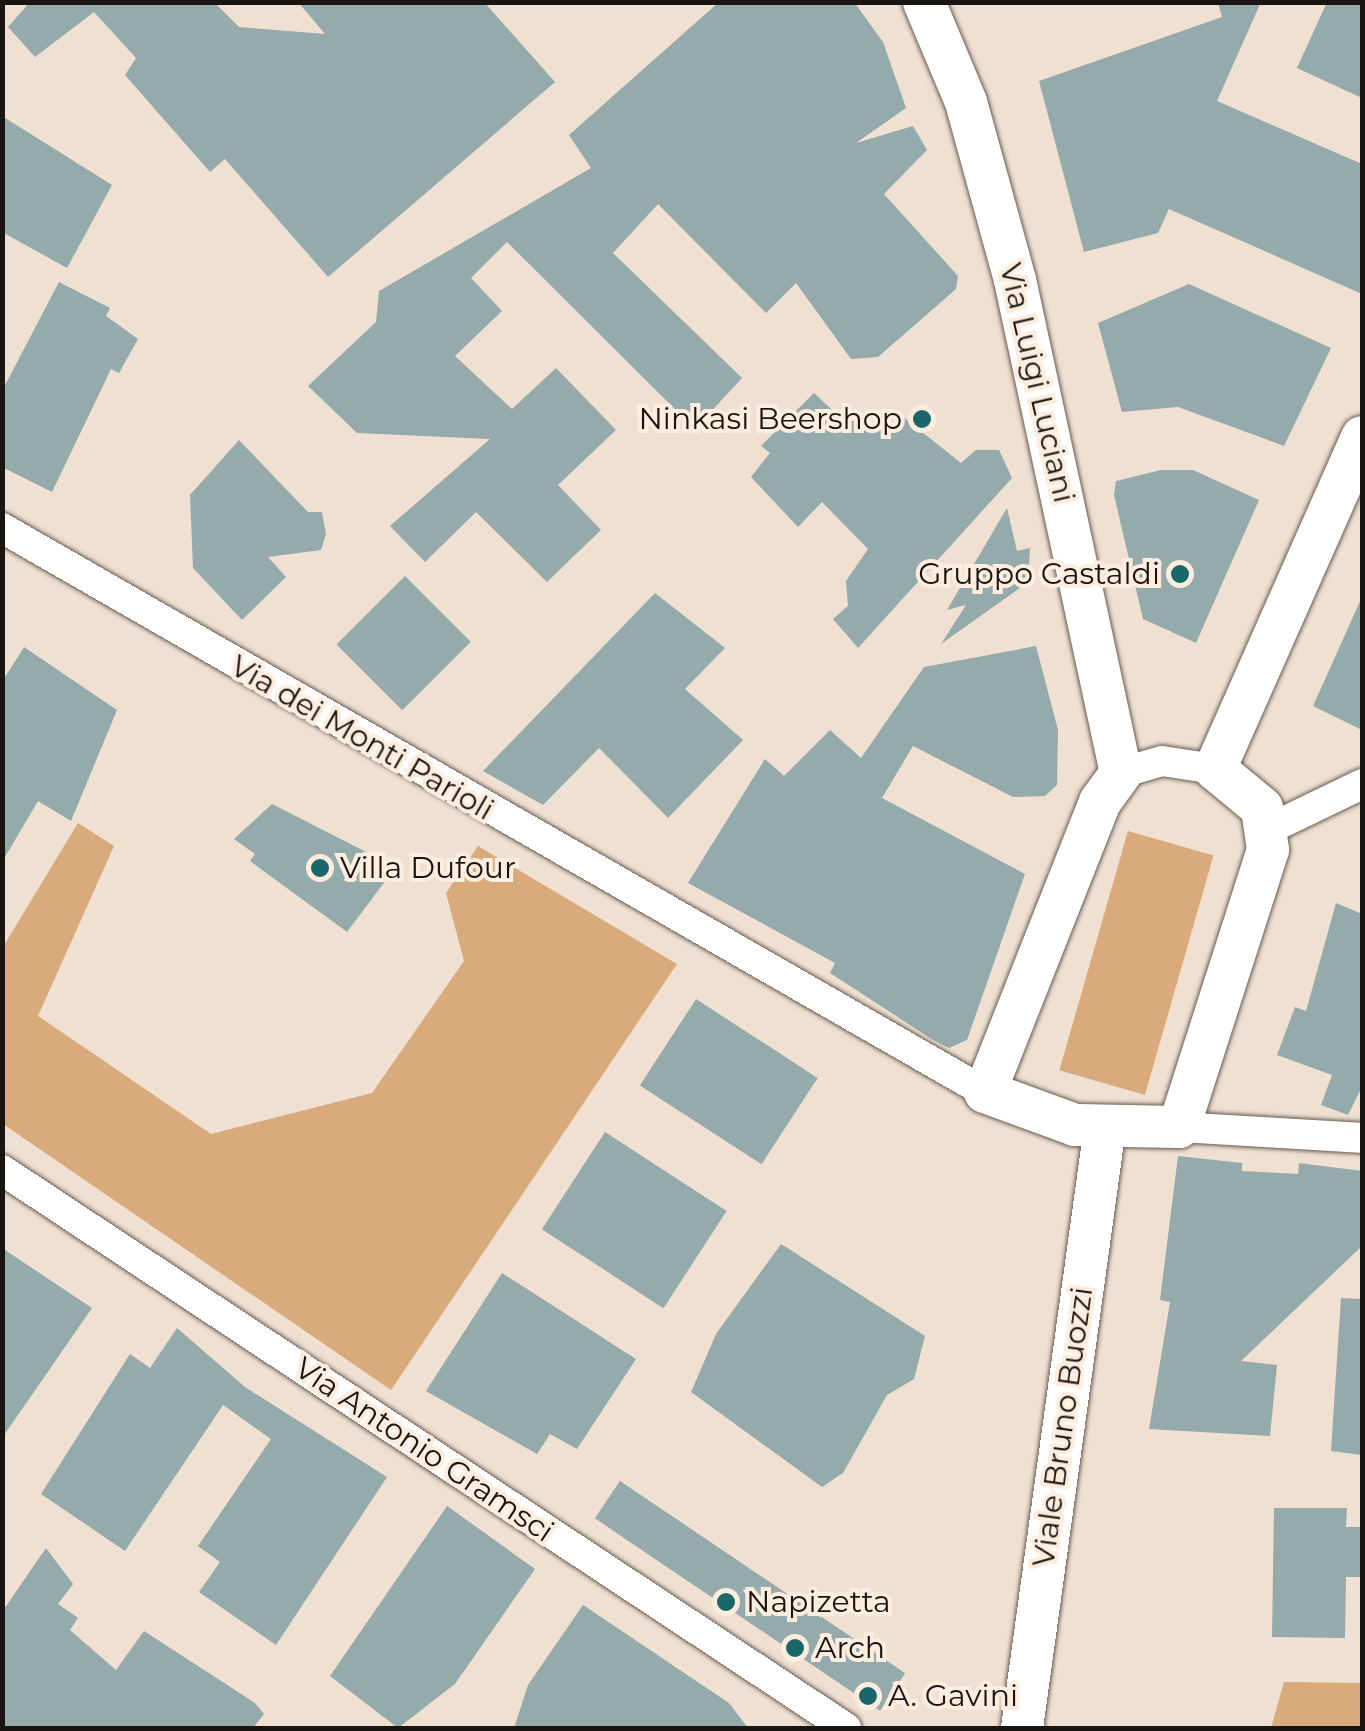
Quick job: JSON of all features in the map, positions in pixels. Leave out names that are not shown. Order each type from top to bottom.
[{"type":"street","name":"Via Luigi Luciani","points":[[924,2],[966,102],[1015,280],[1121,773]]},
{"type":"street","points":[[1216,769],[1362,437]]},
{"type":"street","name":"Via dei Monti Parioli","points":[[2,528],[985,1092]]},
{"type":"street","points":[[1178,1127],[1269,828],[1256,798],[1216,769],[1162,760],[1121,773],[1100,802],[985,1092],[1058,1122],[1362,1138]]},
{"type":"street","points":[[1269,828],[1362,784]]},
{"type":"street","name":"Viale Bruno Buozzi","points":[[1022,1728],[1105,1127]]},
{"type":"street","name":"Via Antonio Gramsci","points":[[2,1170],[831,1726]]},
{"type":"shaded area","points":[[78,823],[114,846],[38,1016],[211,1134],[372,1093],[464,961],[446,893],[478,846],[677,964],[391,1390],[3,1124],[3,947]]},
{"type":"shaded area","points":[[1128,831],[1214,856],[1145,1095],[1059,1070]]},
{"type":"shaded area","points":[[1284,1682],[1362,1683],[1362,1728],[1271,1728]]},
{"type":"building","points":[[30,2],[214,2],[239,27],[325,34],[298,2],[484,2],[555,82],[328,277],[225,159],[210,172],[125,75],[136,58],[94,12],[35,57],[8,27]]},
{"type":"building","points":[[719,2],[854,2],[883,42],[906,108],[856,143],[913,126],[927,150],[884,194],[958,276],[956,289],[878,357],[851,359],[796,283],[766,313],[658,204],[613,253],[742,378],[695,429],[507,242],[471,278],[502,311],[455,356],[512,409],[556,368],[616,430],[558,485],[601,530],[547,582],[476,512],[425,562],[390,526],[490,439],[357,433],[308,386],[376,322],[379,291],[591,168],[569,135]]},
{"type":"building","points":[[1218,2],[1261,2],[1217,101],[1362,164],[1362,294],[1169,209],[1158,233],[1084,252],[1039,81],[1222,17]]},
{"type":"building","points":[[1327,2],[1362,2],[1362,98],[1297,68]]},
{"type":"building","points":[[2,116],[112,185],[67,268],[2,232]]},
{"type":"building","points":[[59,282],[110,308],[106,316],[138,339],[119,373],[111,369],[52,492],[2,467],[2,391]]},
{"type":"building","points":[[1189,284],[1331,348],[1284,446],[1178,407],[1122,412],[1098,323]]},
{"type":"building","points":[[814,393],[843,420],[894,426],[902,416],[961,463],[976,450],[999,450],[1012,478],[858,648],[833,619],[848,606],[846,581],[868,549],[822,502],[798,527],[751,477],[770,453],[761,446]]},
{"type":"building","points":[[239,440],[308,512],[322,512],[326,534],[321,550],[268,557],[286,577],[242,620],[193,568],[190,495]]},
{"type":"building","name":"Gruppo Castaldi","points":[[1161,470],[1193,470],[1259,500],[1196,643],[1143,619],[1114,495],[1116,481]]},
{"type":"building","points":[[1007,508],[1017,551],[1030,548],[1028,582],[941,644],[966,605],[947,610]]},
{"type":"building","points":[[405,576],[471,642],[402,710],[336,645]]},
{"type":"building","points":[[655,593],[725,648],[685,689],[743,740],[668,818],[599,748],[543,805],[483,771]]},
{"type":"building","points":[[1362,597],[1362,730],[1313,706]]},
{"type":"building","points":[[1036,646],[1058,730],[1057,785],[1045,796],[1013,797],[913,746],[882,798],[1025,874],[967,1040],[949,1048],[933,1040],[830,973],[835,963],[688,883],[765,759],[784,776],[830,730],[861,758],[924,667]]},
{"type":"building","points":[[24,647],[117,710],[71,821],[38,801],[2,862],[2,682]]},
{"type":"building","name":"Villa Dufour","points":[[272,804],[386,862],[378,873],[386,880],[347,932],[250,861],[255,854],[234,839]]},
{"type":"building","points":[[1336,903],[1362,914],[1362,1087],[1348,1115],[1321,1105],[1332,1075],[1277,1055],[1295,1007],[1306,1011]]},
{"type":"building","points":[[696,999],[818,1078],[762,1164],[640,1085]]},
{"type":"building","points":[[605,1132],[727,1211],[663,1308],[542,1229]]},
{"type":"building","points":[[1178,1156],[1242,1163],[1242,1171],[1298,1174],[1299,1163],[1362,1171],[1362,1246],[1241,1361],[1277,1365],[1270,1436],[1149,1429],[1170,1302],[1160,1300]]},
{"type":"building","points":[[781,1244],[925,1336],[914,1379],[887,1395],[843,1473],[822,1487],[691,1392],[716,1334]]},
{"type":"building","points":[[2,1248],[92,1308],[2,1438]]},
{"type":"building","points":[[502,1273],[636,1359],[577,1449],[550,1434],[537,1454],[426,1391]]},
{"type":"building","points":[[1341,1298],[1362,1299],[1362,1455],[1331,1451]]},
{"type":"building","points":[[177,1328],[245,1387],[387,1477],[276,1645],[199,1592],[220,1562],[198,1546],[271,1439],[223,1405],[125,1551],[41,1494],[130,1354],[150,1368]]},
{"type":"building","points":[[620,1481],[905,1673],[880,1711],[595,1518]]},
{"type":"building","points":[[447,1506],[535,1569],[455,1684],[398,1728],[330,1676]]},
{"type":"building","points":[[1274,1508],[1347,1508],[1346,1527],[1362,1527],[1362,1577],[1346,1577],[1345,1638],[1272,1637]]},
{"type":"building","points":[[46,1548],[73,1584],[58,1604],[78,1618],[70,1630],[116,1670],[144,1631],[255,1703],[264,1714],[253,1728],[2,1728],[2,1612]]},
{"type":"building","points":[[583,1605],[729,1703],[748,1728],[514,1728],[528,1685]]},
{"type":"place","name":"Ninkasi Beershop","points":[[922,419]]},
{"type":"place","name":"Gruppo Castaldi","points":[[1180,574]]},
{"type":"place","name":"Villa Dufour","points":[[320,868]]},
{"type":"place","name":"Napizetta","points":[[726,1602]]},
{"type":"place","name":"Arch","points":[[795,1648]]},
{"type":"place","name":"A. Gavini","points":[[868,1696]]}]
